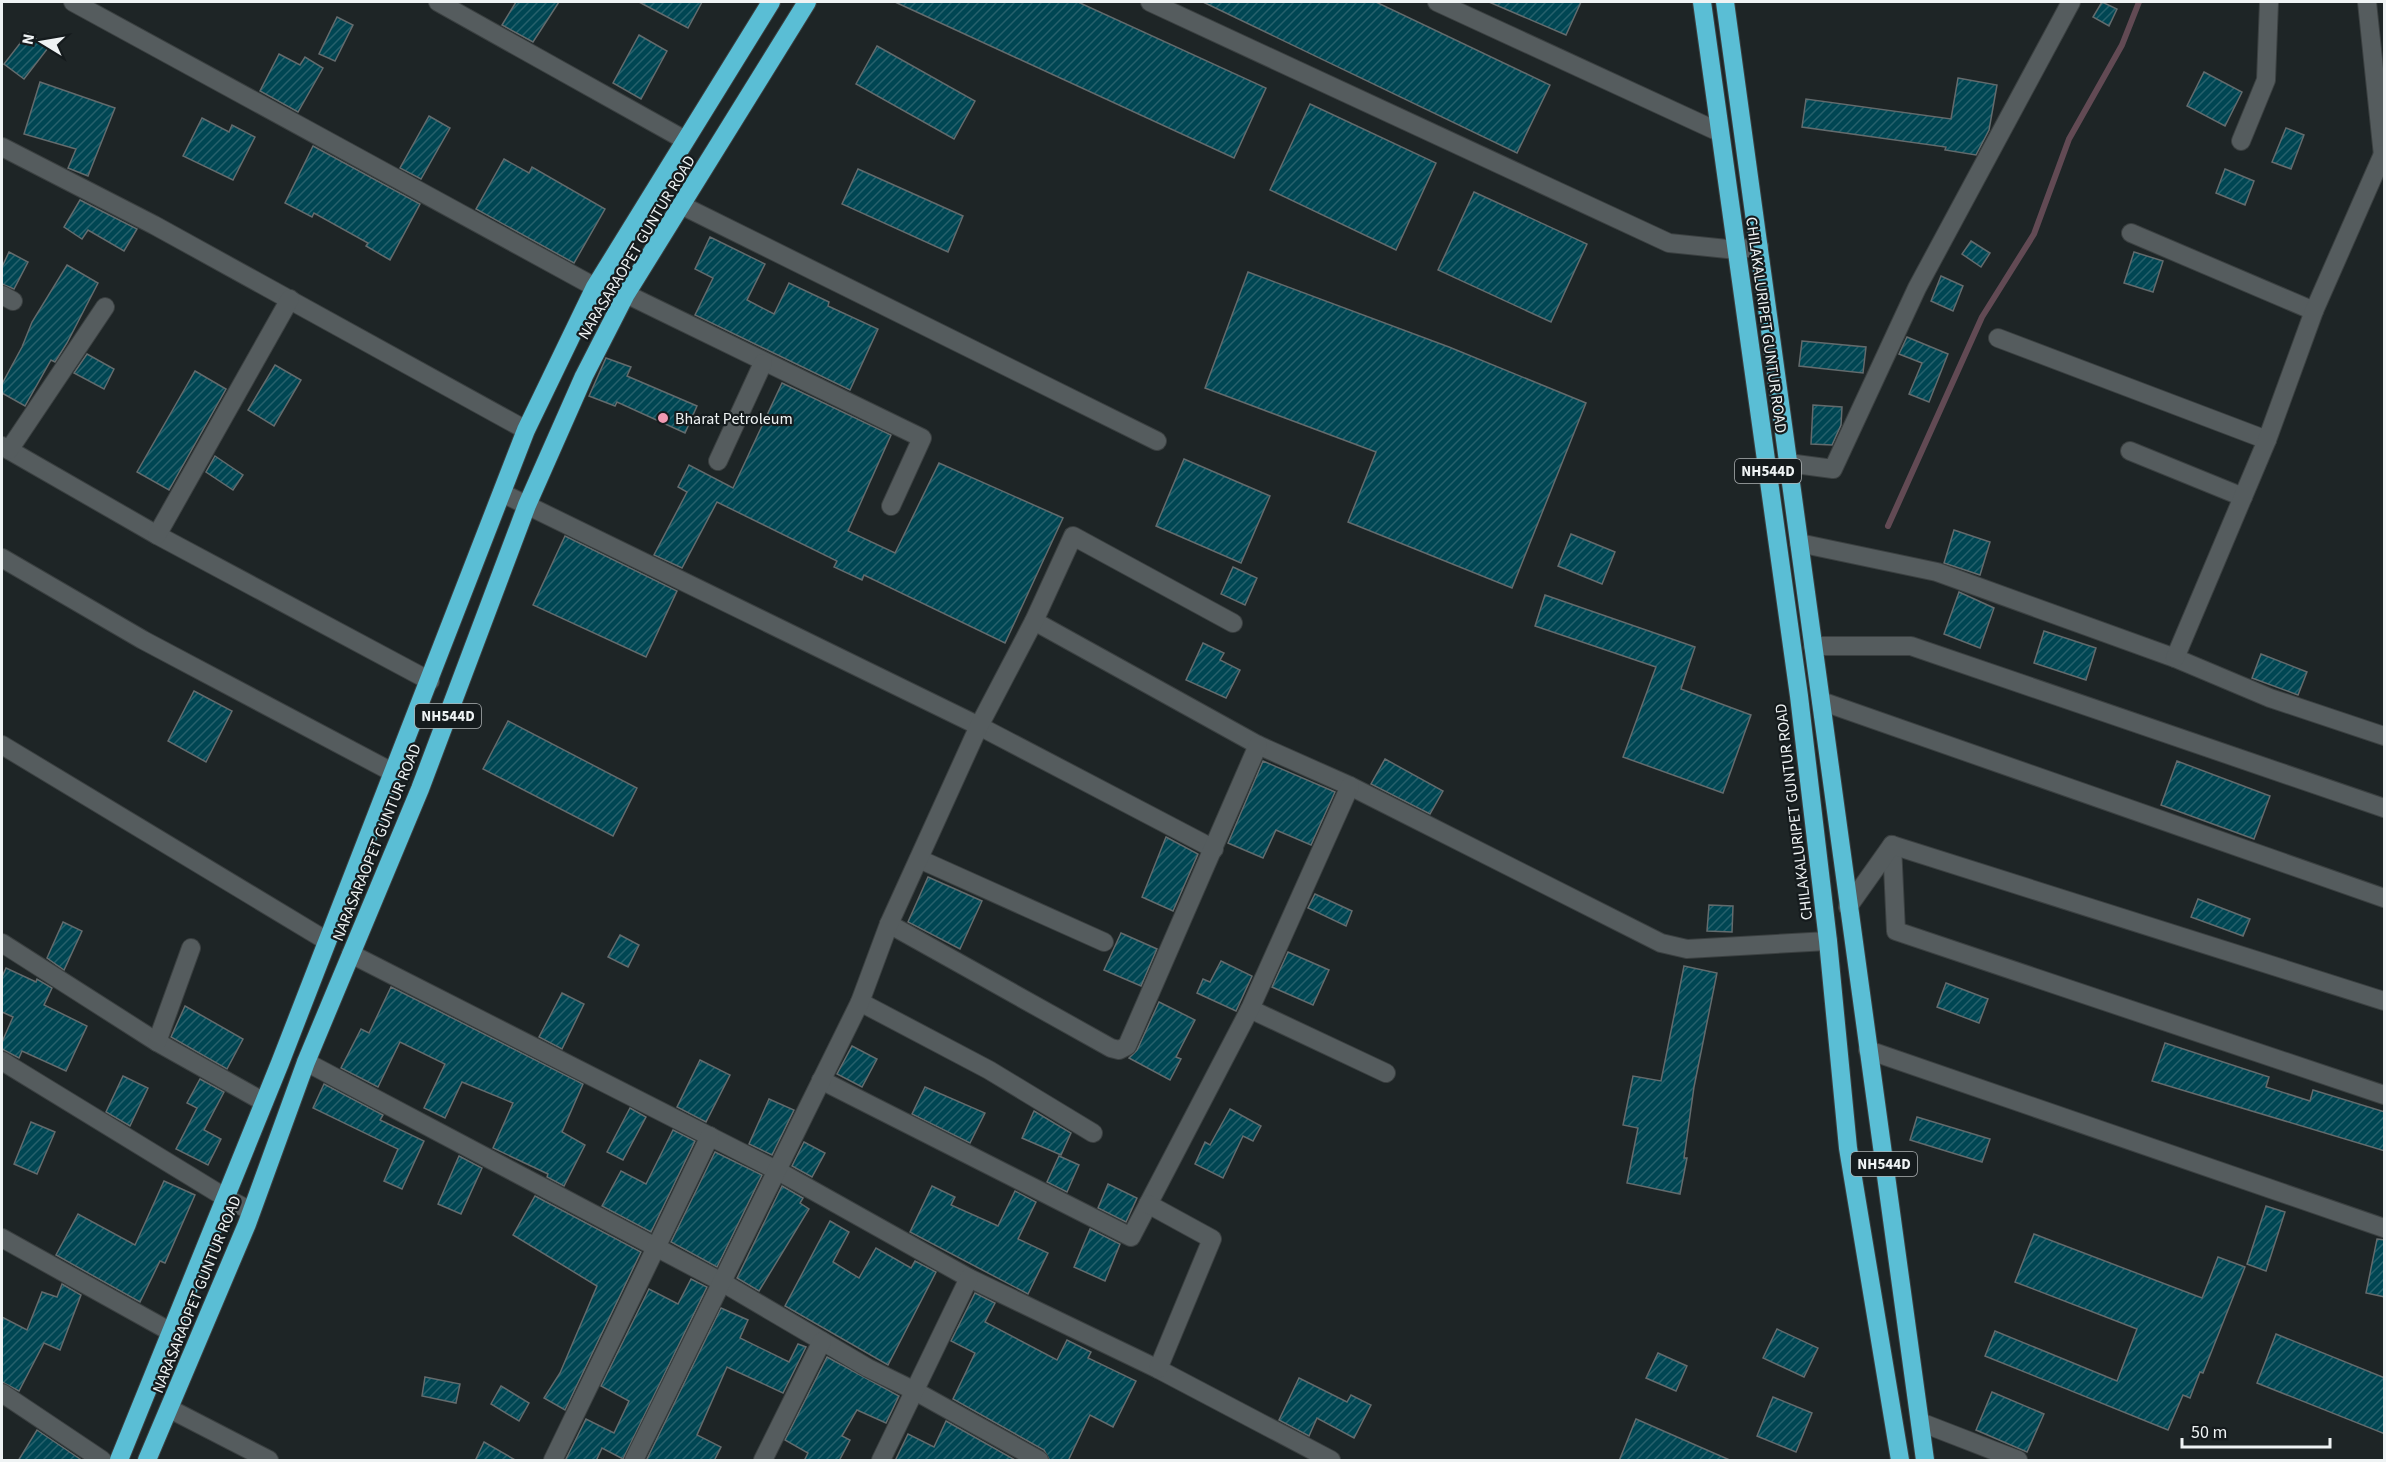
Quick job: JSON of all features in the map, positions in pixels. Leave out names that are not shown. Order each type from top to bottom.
[{"type":"highway","name":"NARASARAOPET GUNTUR ROAD","points":[[119,1461],[394,773],[526,430],[596,287],[771,2]]},
{"type":"highway","name":"NARASARAOPET GUNTUR ROAD","points":[[147,1461],[251,1211],[306,1062],[424,779],[527,505],[584,376],[626,294],[807,2]]},
{"type":"highway","name":"CHILAKALURIPET GUNTUR ROAD","points":[[1702,2],[1799,696],[1828,941]]},
{"type":"highway","name":"CHILAKALURIPET GUNTUR ROAD","points":[[1725,2],[1848,907]]},
{"type":"highway","name":"NH544D","points":[[1848,907],[1925,1461]]},
{"type":"highway","name":"NH544D","points":[[1828,941],[1848,1148],[1895,1416],[1900,1461]]},
{"type":"street","points":[[73,2],[596,287]]},
{"type":"street","points":[[438,2],[685,140]]},
{"type":"street","points":[[1152,2],[1670,243],[1737,250],[1759,246]]},
{"type":"street","points":[[1437,2],[1719,132]]},
{"type":"street","points":[[1788,463],[1833,469],[1917,288],[2071,2]]},
{"type":"street","points":[[2241,141],[2266,80],[2269,2]]},
{"type":"street","points":[[2175,658],[2267,440],[2314,310],[2384,159],[2367,2]]},
{"type":"street","points":[[2,147],[154,225],[526,430]]},
{"type":"street","points":[[682,206],[1157,441]]},
{"type":"street","points":[[2131,233],[2314,310]]},
{"type":"street","points":[[626,294],[763,363],[922,438],[891,506]]},
{"type":"street","points":[[157,535],[290,299]]},
{"type":"street","points":[[105,307],[5,448],[157,535],[430,681]]},
{"type":"street","points":[[1998,338],[2267,440]]},
{"type":"street","points":[[718,461],[763,363]]},
{"type":"street","points":[[2130,451],[2243,497]]},
{"type":"street","points":[[502,493],[979,726],[1214,849]]},
{"type":"street","points":[[634,1461],[720,1281],[778,1171],[860,1002],[889,924],[979,726],[1034,621],[1073,536],[1233,623]]},
{"type":"street","points":[[1799,543],[1936,572],[2175,658],[2270,698],[2385,736]]},
{"type":"street","points":[[2,558],[143,640],[394,773]]},
{"type":"street","points":[[1034,621],[1258,745],[1350,786],[1661,943],[1687,949],[1828,941]]},
{"type":"street","points":[[1813,646],[1911,646],[2385,808]]},
{"type":"street","points":[[1821,701],[2385,897]]},
{"type":"street","points":[[2,745],[327,941]]},
{"type":"street","points":[[889,924],[1111,1048],[1119,1050],[1127,1046],[1258,745]]},
{"type":"street","points":[[821,1080],[1131,1237],[1250,1010],[1350,786]]},
{"type":"street","points":[[1848,907],[1892,845]]},
{"type":"street","points":[[1892,845],[2385,1001]]},
{"type":"street","points":[[1892,845],[1896,931],[2385,1095]]},
{"type":"street","points":[[919,859],[1104,942]]},
{"type":"street","points":[[2,943],[157,1042],[264,1102]]},
{"type":"street","points":[[157,1042],[191,948]]},
{"type":"street","points":[[351,954],[778,1171],[969,1278],[1158,1369],[1331,1461]]},
{"type":"street","points":[[860,1002],[989,1070],[1093,1133]]},
{"type":"street","points":[[1250,1010],[1386,1072]]},
{"type":"street","points":[[1868,1050],[2385,1228]]},
{"type":"street","points":[[2,1061],[251,1211]]},
{"type":"street","points":[[306,1062],[720,1281],[868,1368],[915,1391],[1035,1460]]},
{"type":"street","points":[[553,1461],[710,1136]]},
{"type":"street","points":[[1148,1204],[1212,1239],[1158,1369]]},
{"type":"street","points":[[2,1238],[171,1332]]},
{"type":"street","points":[[881,1461],[969,1278]]},
{"type":"street","points":[[763,1461],[822,1341]]},
{"type":"street","points":[[2,1394],[102,1461]]},
{"type":"street","points":[[170,1409],[269,1461]]},
{"type":"street","points":[[1920,1422],[2018,1461]]},
{"type":"building","points":[[516,2],[559,2],[533,42],[502,25]]},
{"type":"building","points":[[639,2],[702,2],[688,28]]},
{"type":"building","points":[[895,2],[1078,2],[1266,88],[1234,158]]},
{"type":"building","points":[[1203,2],[1376,2],[1550,85],[1517,153]]},
{"type":"building","points":[[1489,2],[1581,2],[1566,35]]},
{"type":"building","points":[[2102,2],[2117,9],[2109,26],[2093,17]]},
{"type":"building","points":[[337,17],[353,25],[335,61],[319,54]]},
{"type":"building","points":[[28,33],[48,48],[24,79],[4,64]]},
{"type":"building","points":[[639,35],[667,51],[641,99],[613,83]]},
{"type":"building","points":[[877,46],[975,101],[954,139],[856,84]]},
{"type":"building","points":[[279,54],[300,65],[305,57],[323,68],[298,112],[260,91]]},
{"type":"building","points":[[2204,72],[2242,92],[2225,126],[2187,106]]},
{"type":"building","points":[[1958,78],[1997,85],[1989,130],[1976,155],[1945,150],[1946,147],[1802,127],[1806,99],[1951,119]]},
{"type":"building","points":[[40,82],[115,108],[88,176],[68,168],[76,149],[24,134]]},
{"type":"building","points":[[1310,104],[1436,163],[1396,250],[1270,190]]},
{"type":"building","points":[[429,116],[450,128],[421,179],[400,168]]},
{"type":"building","points":[[202,118],[229,132],[232,125],[255,137],[233,180],[183,156]]},
{"type":"building","points":[[2286,128],[2304,135],[2291,169],[2272,162]]},
{"type":"building","points":[[313,146],[420,204],[390,260],[366,246],[368,243],[314,213],[312,217],[285,203]]},
{"type":"building","points":[[504,159],[529,173],[532,167],[605,209],[574,263],[476,209]]},
{"type":"building","points":[[858,169],[963,216],[948,252],[842,204]]},
{"type":"building","points":[[2225,169],[2254,181],[2245,205],[2216,193]]},
{"type":"building","points":[[1474,192],[1587,244],[1551,322],[1438,270]]},
{"type":"building","points":[[80,200],[137,229],[124,251],[88,230],[82,239],[64,227]]},
{"type":"building","points":[[710,237],[765,264],[747,300],[774,314],[789,283],[829,302],[828,306],[878,329],[850,390],[695,315],[713,278],[695,269]]},
{"type":"building","points":[[1971,241],[1990,253],[1981,267],[1962,254]]},
{"type":"building","points":[[9,252],[28,262],[14,289],[2,284],[2,267]]},
{"type":"building","points":[[2134,252],[2163,261],[2153,292],[2124,283]]},
{"type":"building","points":[[67,265],[98,283],[67,343],[55,362],[51,360],[25,406],[2,393],[2,384],[22,347],[32,322]]},
{"type":"building","points":[[1248,272],[1449,347],[1586,403],[1512,588],[1348,522],[1376,452],[1205,388]]},
{"type":"building","points":[[1941,276],[1963,286],[1953,311],[1931,301]]},
{"type":"building","points":[[1907,337],[1948,354],[1929,402],[1909,394],[1922,363],[1899,354]]},
{"type":"building","points":[[1802,341],[1866,347],[1863,373],[1799,366]]},
{"type":"building","points":[[87,354],[114,369],[104,389],[74,373]]},
{"type":"building","points":[[606,358],[631,367],[627,376],[697,406],[685,433],[617,402],[615,406],[589,396]]},
{"type":"building","points":[[275,365],[301,380],[274,426],[248,410]]},
{"type":"building","points":[[195,371],[226,389],[169,490],[137,472]]},
{"type":"building","points":[[782,383],[891,435],[848,531],[895,553],[939,463],[1063,518],[1005,643],[864,575],[862,580],[834,567],[837,561],[717,502],[682,568],[654,555],[687,492],[678,487],[689,465],[733,488]]},
{"type":"building","points":[[1813,405],[1842,407],[1841,425],[1832,445],[1811,444]]},
{"type":"building","points":[[215,456],[243,475],[233,490],[206,472]]},
{"type":"building","points":[[1184,459],[1270,496],[1241,563],[1156,526]]},
{"type":"building","points":[[1954,530],[1990,542],[1980,575],[1944,563]]},
{"type":"building","points":[[1571,534],[1615,552],[1602,584],[1558,566]]},
{"type":"building","points":[[565,536],[677,591],[646,657],[533,605]]},
{"type":"building","points":[[1233,567],[1257,578],[1245,605],[1221,594]]},
{"type":"building","points":[[1959,592],[1994,608],[1980,648],[1944,634]]},
{"type":"building","points":[[1545,595],[1695,647],[1681,689],[1751,715],[1723,793],[1623,757],[1656,667],[1535,626]]},
{"type":"building","points":[[2044,631],[2096,648],[2086,680],[2034,663]]},
{"type":"building","points":[[1203,643],[1224,653],[1220,660],[1240,670],[1226,698],[1186,680]]},
{"type":"building","points":[[2261,654],[2307,672],[2298,695],[2252,678]]},
{"type":"building","points":[[194,691],[232,711],[206,762],[168,741]]},
{"type":"building","points":[[508,721],[637,788],[613,836],[483,769]]},
{"type":"building","points":[[1385,759],[1443,791],[1430,814],[1371,784]]},
{"type":"building","points":[[1263,761],[1335,792],[1311,845],[1276,830],[1263,858],[1228,843]]},
{"type":"building","points":[[2177,761],[2270,796],[2254,839],[2161,805]]},
{"type":"building","points":[[1166,837],[1198,854],[1173,911],[1142,897]]},
{"type":"building","points":[[928,877],[982,901],[960,949],[908,922]]},
{"type":"building","points":[[1315,894],[1352,911],[1346,926],[1308,908]]},
{"type":"building","points":[[2198,899],[2250,919],[2243,936],[2191,917]]},
{"type":"building","points":[[1709,905],[1733,906],[1732,932],[1707,931]]},
{"type":"building","points":[[63,922],[82,931],[64,970],[47,958]]},
{"type":"building","points":[[1121,933],[1157,949],[1141,986],[1104,970]]},
{"type":"building","points":[[620,935],[639,945],[628,967],[608,957]]},
{"type":"building","points":[[1288,952],[1329,970],[1313,1005],[1272,987]]},
{"type":"building","points":[[1221,961],[1252,976],[1236,1011],[1197,993],[1203,979],[1210,982]]},
{"type":"building","points":[[1684,966],[1717,973],[1694,1087],[1684,1158],[1687,1158],[1680,1194],[1627,1183],[1638,1128],[1623,1125],[1633,1076],[1661,1081]]},
{"type":"building","points":[[6,968],[36,982],[37,979],[52,988],[44,1005],[87,1026],[66,1071],[22,1051],[19,1058],[2,1049],[2,1042],[13,1017],[2,1012],[2,977]]},
{"type":"building","points":[[1946,983],[1988,999],[1979,1023],[1937,1007]]},
{"type":"building","points":[[391,987],[583,1084],[562,1132],[585,1145],[564,1186],[547,1177],[548,1174],[493,1148],[513,1103],[462,1082],[445,1118],[424,1108],[445,1064],[400,1042],[378,1087],[341,1068],[361,1029],[369,1033]]},
{"type":"building","points":[[562,993],[584,1004],[562,1049],[539,1037]]},
{"type":"building","points":[[1159,1002],[1195,1020],[1176,1057],[1181,1059],[1170,1080],[1129,1058],[1137,1050]]},
{"type":"building","points":[[185,1006],[243,1039],[227,1069],[171,1037]]},
{"type":"building","points":[[2165,1043],[2269,1077],[2266,1087],[2310,1101],[2313,1090],[2385,1112],[2385,1151],[2152,1081]]},
{"type":"building","points":[[852,1046],[877,1059],[862,1087],[837,1074]]},
{"type":"building","points":[[700,1060],[730,1075],[706,1122],[677,1107]]},
{"type":"building","points":[[123,1076],[148,1088],[130,1126],[106,1112]]},
{"type":"building","points":[[200,1079],[224,1092],[204,1130],[221,1139],[208,1165],[176,1149],[197,1108],[187,1103]]},
{"type":"building","points":[[324,1084],[383,1115],[380,1120],[424,1141],[402,1189],[384,1181],[398,1149],[313,1108]]},
{"type":"building","points":[[925,1087],[985,1113],[970,1143],[912,1114]]},
{"type":"building","points":[[769,1099],[794,1110],[772,1155],[749,1144]]},
{"type":"building","points":[[630,1108],[646,1117],[623,1160],[607,1152]]},
{"type":"building","points":[[1230,1109],[1261,1126],[1253,1141],[1243,1136],[1223,1178],[1195,1164],[1205,1142],[1210,1145]]},
{"type":"building","points":[[1034,1111],[1071,1133],[1061,1155],[1022,1138]]},
{"type":"building","points":[[1917,1117],[1990,1139],[1982,1162],[1910,1140]]},
{"type":"building","points":[[31,1122],[55,1132],[37,1174],[14,1164]]},
{"type":"building","points":[[673,1130],[695,1141],[651,1232],[602,1206],[621,1171],[646,1184]]},
{"type":"building","points":[[804,1142],[825,1153],[812,1177],[792,1166]]},
{"type":"building","points":[[715,1152],[762,1175],[717,1267],[671,1242]]},
{"type":"building","points":[[459,1156],[482,1168],[461,1214],[438,1204]]},
{"type":"building","points":[[1059,1156],[1079,1165],[1067,1192],[1047,1182]]},
{"type":"building","points":[[164,1181],[195,1195],[165,1263],[160,1261],[140,1302],[56,1255],[78,1214],[135,1245]]},
{"type":"building","points":[[1108,1184],[1137,1198],[1126,1222],[1098,1208]]},
{"type":"building","points":[[782,1186],[803,1198],[800,1203],[809,1209],[759,1291],[737,1278]]},
{"type":"building","points":[[932,1186],[955,1197],[951,1205],[998,1226],[1015,1191],[1036,1202],[1018,1239],[1048,1253],[1028,1294],[910,1232]]},
{"type":"building","points":[[535,1196],[641,1252],[565,1410],[544,1398],[560,1373],[597,1286],[513,1235]]},
{"type":"building","points":[[2266,1206],[2285,1212],[2266,1271],[2247,1264]]},
{"type":"building","points":[[830,1221],[849,1232],[833,1262],[859,1278],[876,1248],[911,1268],[915,1261],[936,1272],[888,1365],[785,1306]]},
{"type":"building","points":[[1090,1229],[1120,1244],[1105,1281],[1074,1267]]},
{"type":"building","points":[[2034,1234],[2202,1298],[2218,1257],[2245,1267],[2203,1373],[2200,1372],[2190,1398],[2183,1395],[2168,1430],[1985,1356],[1995,1331],[2117,1381],[2137,1329],[2015,1282]]},
{"type":"building","points":[[2377,1239],[2385,1240],[2385,1297],[2366,1293]]},
{"type":"building","points":[[691,1279],[707,1287],[623,1459],[602,1448],[596,1461],[565,1461],[586,1419],[614,1433],[629,1401],[601,1386],[649,1289],[678,1304]]},
{"type":"building","points":[[62,1284],[81,1295],[60,1350],[44,1343],[19,1391],[2,1382],[2,1317],[27,1330],[42,1292],[57,1297]]},
{"type":"building","points":[[975,1293],[995,1303],[985,1322],[1057,1360],[1067,1340],[1091,1352],[1088,1358],[1136,1381],[1113,1427],[1090,1415],[1068,1461],[1050,1461],[1044,1450],[953,1399],[975,1353],[951,1341]]},
{"type":"building","points":[[721,1308],[748,1320],[740,1338],[789,1362],[798,1344],[806,1347],[783,1393],[727,1367],[697,1435],[721,1447],[714,1461],[646,1461]]},
{"type":"building","points":[[1777,1329],[1818,1348],[1804,1377],[1763,1358]]},
{"type":"building","points":[[2276,1334],[2385,1378],[2385,1434],[2257,1383]]},
{"type":"building","points":[[1658,1353],[1687,1366],[1676,1391],[1646,1378]]},
{"type":"building","points":[[827,1357],[899,1396],[886,1423],[857,1410],[842,1436],[850,1440],[839,1461],[804,1461],[808,1453],[785,1440]]},
{"type":"building","points":[[425,1377],[460,1384],[456,1403],[422,1396]]},
{"type":"building","points":[[1299,1378],[1347,1402],[1351,1395],[1371,1405],[1354,1438],[1317,1418],[1309,1436],[1279,1420]]},
{"type":"building","points":[[501,1386],[529,1403],[519,1421],[491,1404]]},
{"type":"building","points":[[1992,1392],[2044,1414],[2027,1452],[1976,1430]]},
{"type":"building","points":[[1773,1397],[1812,1413],[1796,1452],[1757,1436]]},
{"type":"building","points":[[1636,1419],[1732,1461],[1619,1461]]},
{"type":"building","points":[[946,1421],[1017,1461],[895,1461],[908,1434],[934,1447]]},
{"type":"building","points":[[37,1430],[83,1461],[18,1461]]},
{"type":"building","points":[[484,1442],[517,1461],[475,1461]]},
{"type":"waterway","points":[[1888,526],[1982,317],[2034,234],[2069,139],[2122,45],[2139,2]]},
{"type":"place","name":"Bharat Petroleum","points":[[663,418]]}]
